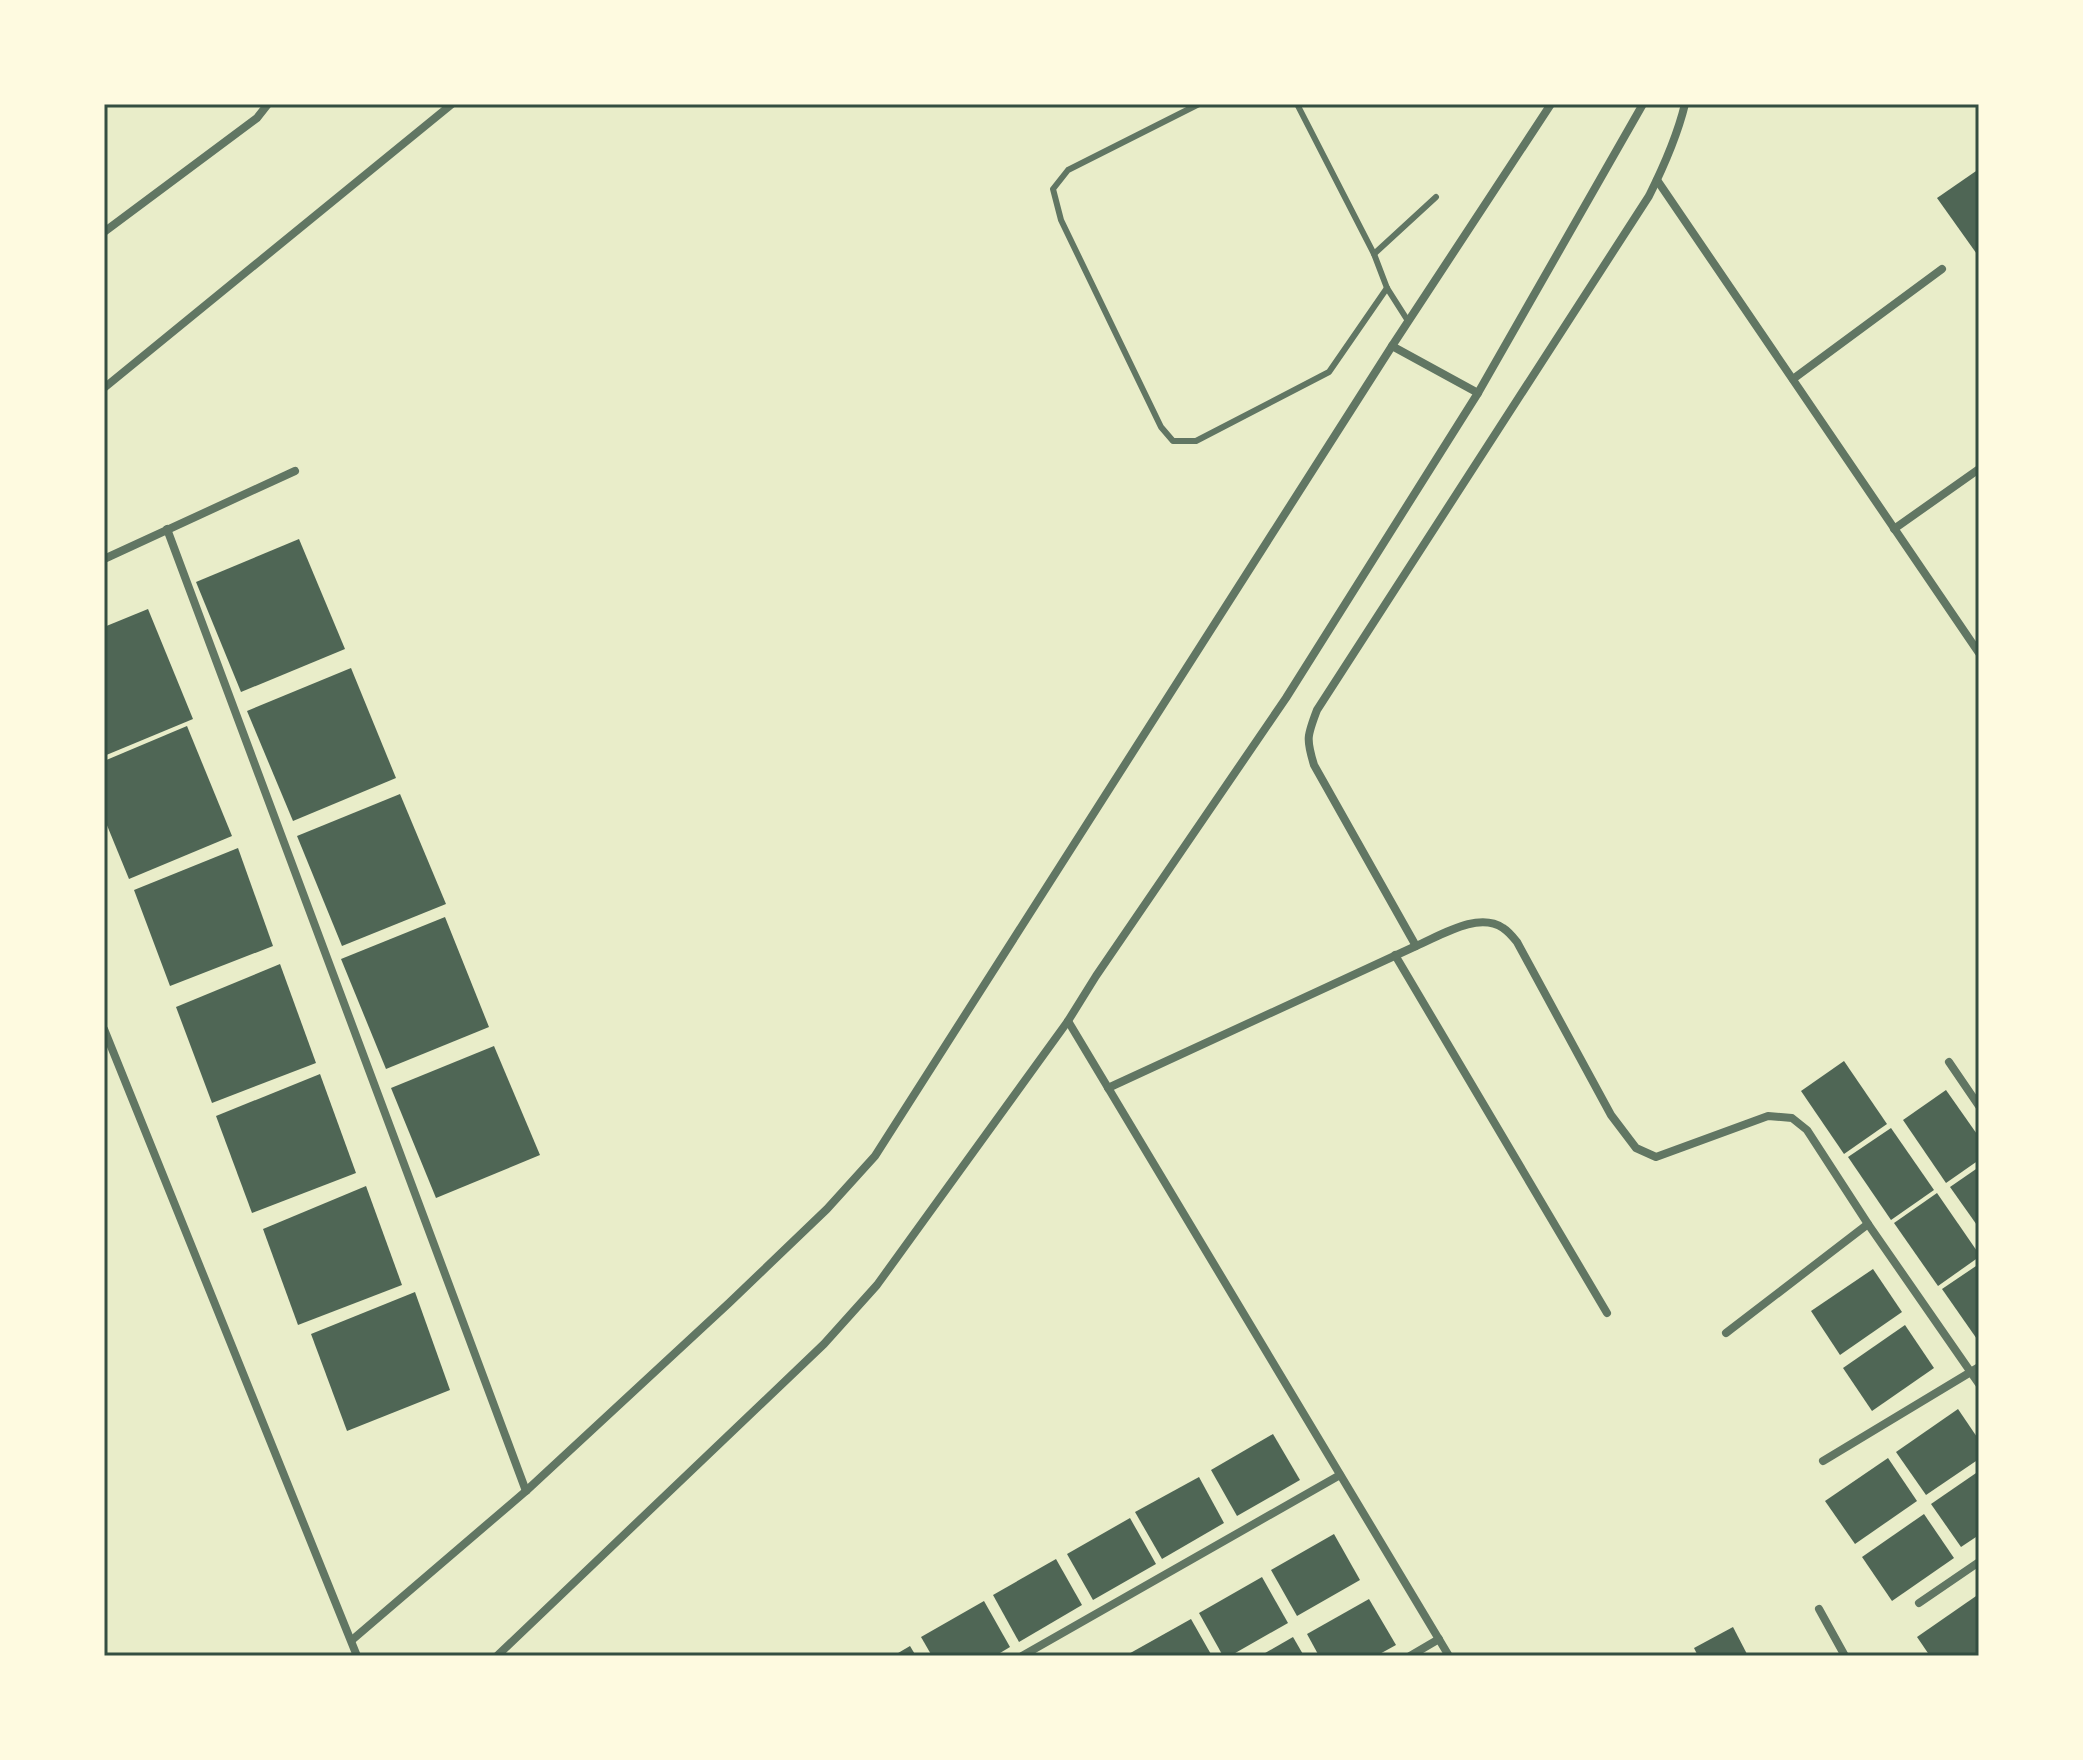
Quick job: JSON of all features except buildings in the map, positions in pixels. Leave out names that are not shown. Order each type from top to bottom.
[{"type":"street","points":[[104,232],[257,118],[268,104]]},
{"type":"street","points":[[104,388],[452,104]]},
{"type":"street","points":[[352,1640],[526,1491],[773,1261],[827,1209],[875,1156],[1408,321],[1551,104]]},
{"type":"street","points":[[497,1656],[824,1344],[877,1285],[1068,1021],[1286,698],[1478,393],[1643,104]]},
{"type":"street","points":[[1416,946],[1314,765],[1308,744],[1310,728],[1317,710],[1649,196],[1668,158],[1685,104]]},
{"type":"street","points":[[1657,180],[1979,653]]},
{"type":"street","points":[[1793,379],[1942,269]]},
{"type":"street","points":[[1392,346],[1478,393]]},
{"type":"street","points":[[1894,529],[1979,469]]},
{"type":"street","points":[[104,559],[295,471]]},
{"type":"street","points":[[167,529],[526,1491]]},
{"type":"street","points":[[1108,1088],[1465,925],[1483,921],[1502,927],[1517,942],[1611,1115],[1636,1148],[1656,1157],[1768,1116],[1792,1118],[1807,1130],[1979,1384]]},
{"type":"street","points":[[1395,955],[1607,1313]]},
{"type":"street","points":[[1068,1021],[1449,1656]]},
{"type":"street","points":[[104,1029],[357,1656]]},
{"type":"street","points":[[1949,1062],[1979,1106]]},
{"type":"street","points":[[1726,1333],[1868,1224]]},
{"type":"street","points":[[1823,1461],[1979,1367]]},
{"type":"street","points":[[1022,1656],[1340,1475]]},
{"type":"street","points":[[1919,1603],[1979,1562]]},
{"type":"street","points":[[1819,1609],[1845,1656]]},
{"type":"street","points":[[1410,1656],[1439,1639]]},
{"type":"lane","points":[[1199,104],[1068,170],[1053,189],[1061,220],[1161,427],[1173,441],[1196,441],[1329,372],[1387,288]]},
{"type":"lane","points":[[1297,104],[1374,254],[1387,288],[1408,321]]},
{"type":"lane","points":[[1374,254],[1436,197]]}]
